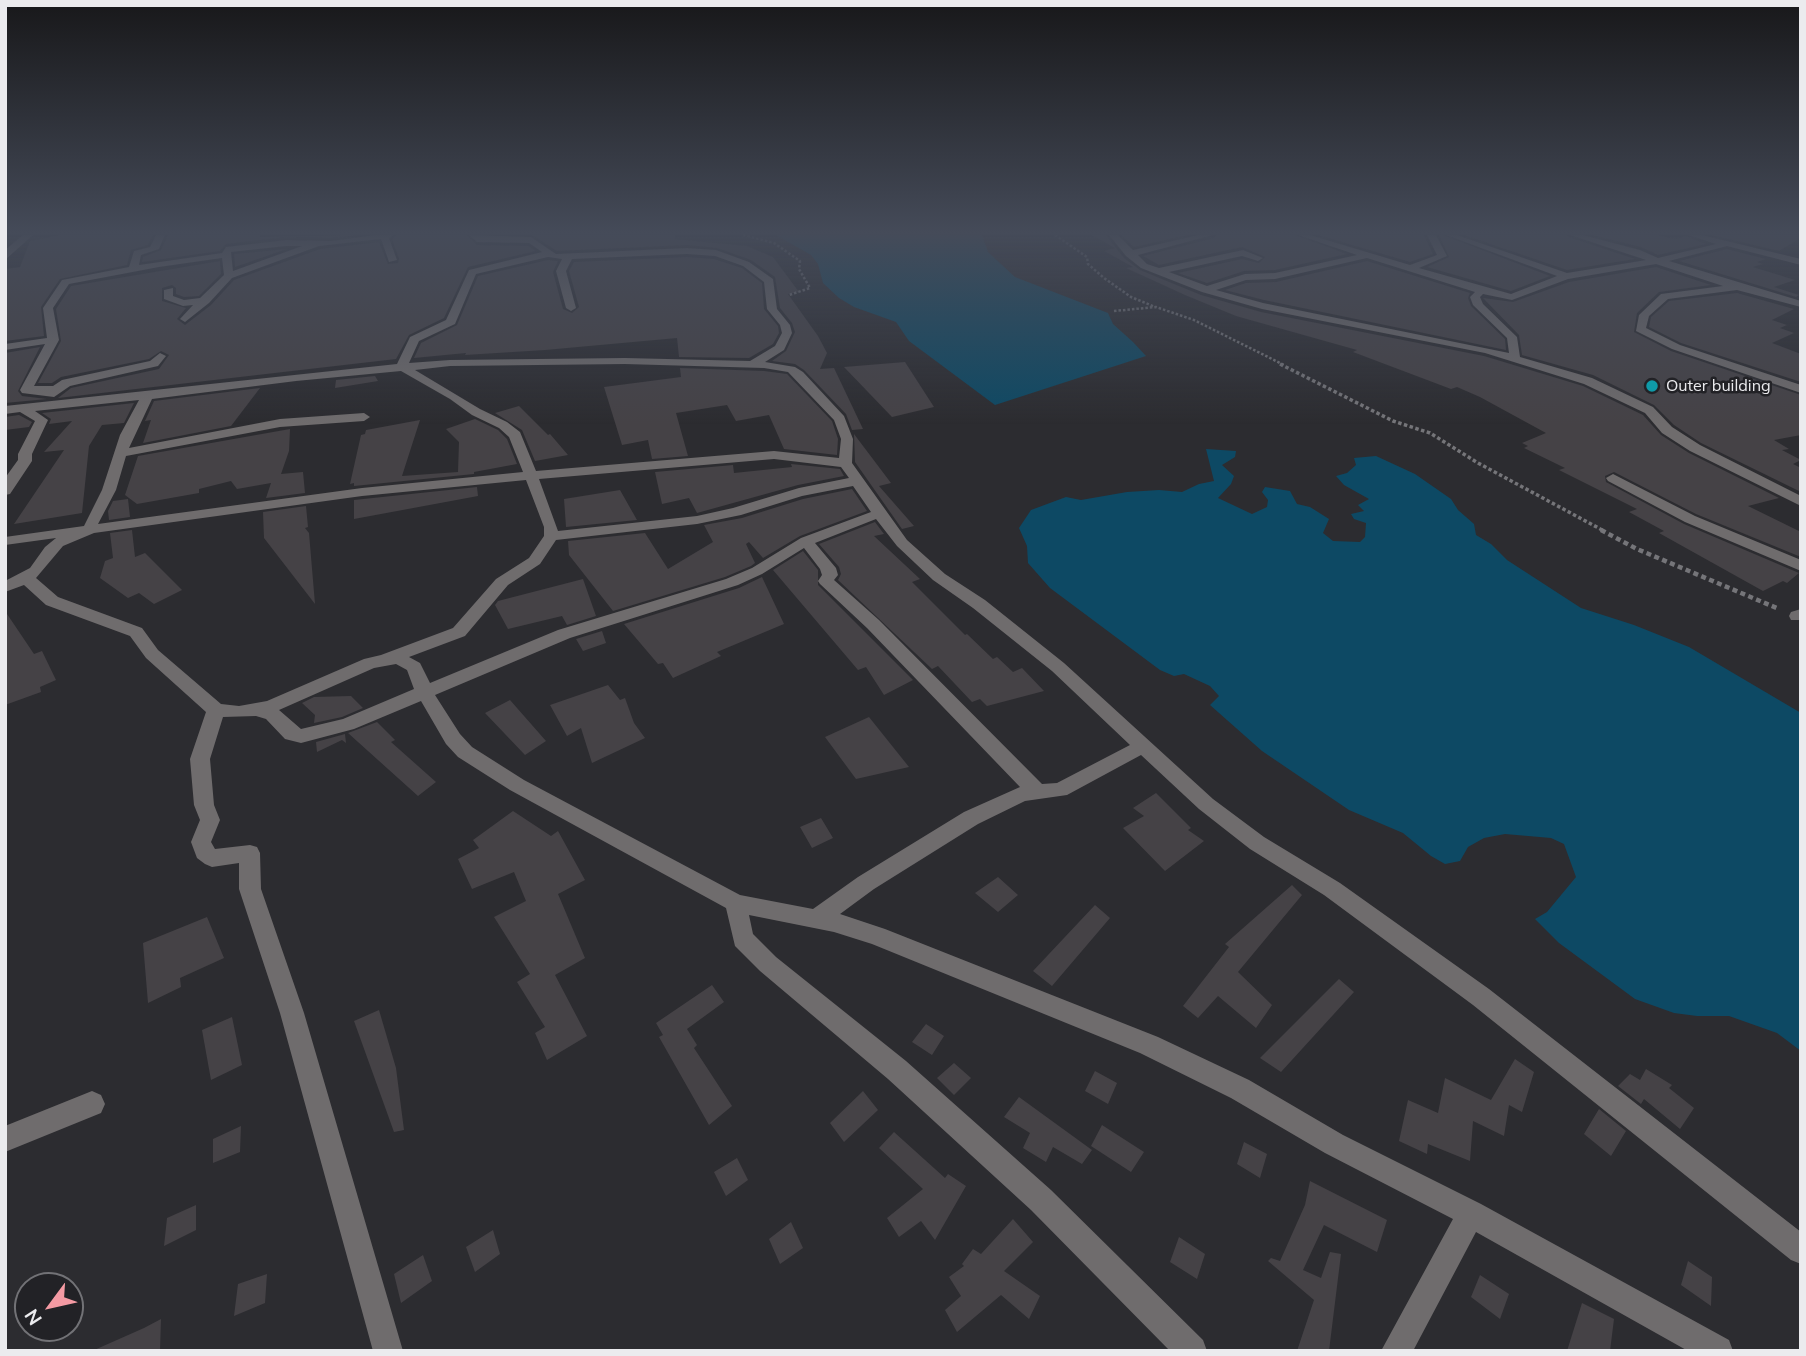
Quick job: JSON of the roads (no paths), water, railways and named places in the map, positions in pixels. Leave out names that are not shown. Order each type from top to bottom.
[{"type":"street","points":[[55,298],[48,308],[52,340],[26,390],[59,390]]},
{"type":"street","points":[[171,298],[183,303],[205,301]]},
{"type":"street","points":[[185,319],[208,298]]},
{"type":"street","points":[[402,367],[414,339],[451,322],[461,298]]},
{"type":"street","points":[[568,298],[571,308]]},
{"type":"street","points":[[752,365],[780,348],[786,337],[785,325],[772,309],[771,298]]},
{"type":"street","points":[[1235,298],[1262,306],[1515,356],[1619,393],[1649,410],[1667,430],[1695,448],[1801,502]]},
{"type":"street","points":[[1476,298],[1478,304],[1512,337],[1515,356]]},
{"type":"street","points":[[1662,298],[1644,315],[1640,329],[1676,347],[1801,389]]},
{"type":"street","points":[[1779,298],[1801,304]]},
{"type":"street","points":[[5,347],[52,340]]},
{"type":"street","points":[[22,408],[59,390],[66,383],[154,364],[160,356]]},
{"type":"street","points":[[5,410],[402,367],[511,361],[649,361],[776,366],[791,369],[799,374],[840,419],[845,428],[850,472],[902,544],[918,559],[1058,667],[1204,802],[1247,835],[1332,889],[1481,997],[1801,1250]]},
{"type":"street","points":[[26,578],[52,601],[136,632],[152,654],[216,710],[227,712],[259,710],[303,695],[370,663],[459,632],[502,582],[535,561],[551,537],[551,527],[523,460],[519,440],[512,432],[402,367]]},
{"type":"street","points":[[91,529],[91,523],[109,490],[119,453],[148,395]]},
{"type":"street","points":[[5,491],[16,469],[25,461],[25,454],[42,420],[22,408]]},
{"type":"street","points":[[119,453],[174,445],[270,425],[363,417]]},
{"type":"street","points":[[5,541],[362,492],[774,455],[850,472]]},
{"type":"street","points":[[551,537],[697,520],[736,512],[850,472]]},
{"type":"street","points":[[1613,478],[1690,519],[1801,566]]},
{"type":"street","points":[[259,710],[272,714],[292,734],[301,736],[348,724],[584,626],[732,582],[757,571],[806,541],[880,513]]},
{"type":"street","points":[[5,587],[36,571],[58,543],[91,529]]},
{"type":"street","points":[[806,541],[828,568],[830,575],[826,581],[873,624],[1036,791]]},
{"type":"street","points":[[388,658],[398,658],[414,667],[424,691],[453,739],[465,752],[517,785],[736,903],[834,922],[877,936],[1149,1045],[1240,1089],[1334,1144],[1471,1214],[1718,1351]]},
{"type":"street","points":[[216,710],[201,759],[204,805],[210,820],[201,842],[204,852],[212,858],[250,853],[250,889],[292,1013],[388,1351]]},
{"type":"street","points":[[816,919],[866,883],[971,818],[1011,799],[1036,791],[1060,790],[1143,746]]},
{"type":"street","points":[[736,903],[743,939],[768,964],[897,1070],[1041,1200],[1192,1351]]},
{"type":"street","points":[[5,1139],[92,1104]]},
{"type":"street","points":[[1396,1351],[1471,1214]]},
{"type":"water","points":[[839,298],[1070,298],[1108,313],[1113,324],[1146,356],[995,405],[909,341],[896,322],[854,307]]},
{"type":"water","points":[[1206,449],[1236,451],[1235,457],[1222,465],[1234,476],[1231,484],[1218,498],[1252,514],[1267,507],[1268,500],[1262,492],[1265,487],[1290,491],[1297,504],[1310,507],[1329,519],[1323,533],[1333,541],[1360,542],[1365,537],[1366,523],[1354,519],[1351,514],[1364,511],[1358,505],[1369,499],[1344,485],[1336,476],[1347,473],[1356,465],[1354,458],[1376,456],[1415,474],[1451,499],[1458,510],[1474,524],[1476,535],[1491,544],[1507,560],[1581,608],[1689,647],[1801,713],[1801,1051],[1777,1033],[1729,1016],[1674,1013],[1635,999],[1559,943],[1535,919],[1547,912],[1576,877],[1564,844],[1551,838],[1505,834],[1484,838],[1468,847],[1460,861],[1445,864],[1403,833],[1349,810],[1262,751],[1210,705],[1219,696],[1210,686],[1184,674],[1174,676],[1160,670],[1050,588],[1028,563],[1027,546],[1019,528],[1031,510],[1066,497],[1081,500],[1127,492],[1182,492],[1214,481]]},
{"type":"place","name":"Outer building","points":[[1652,386]]}]
